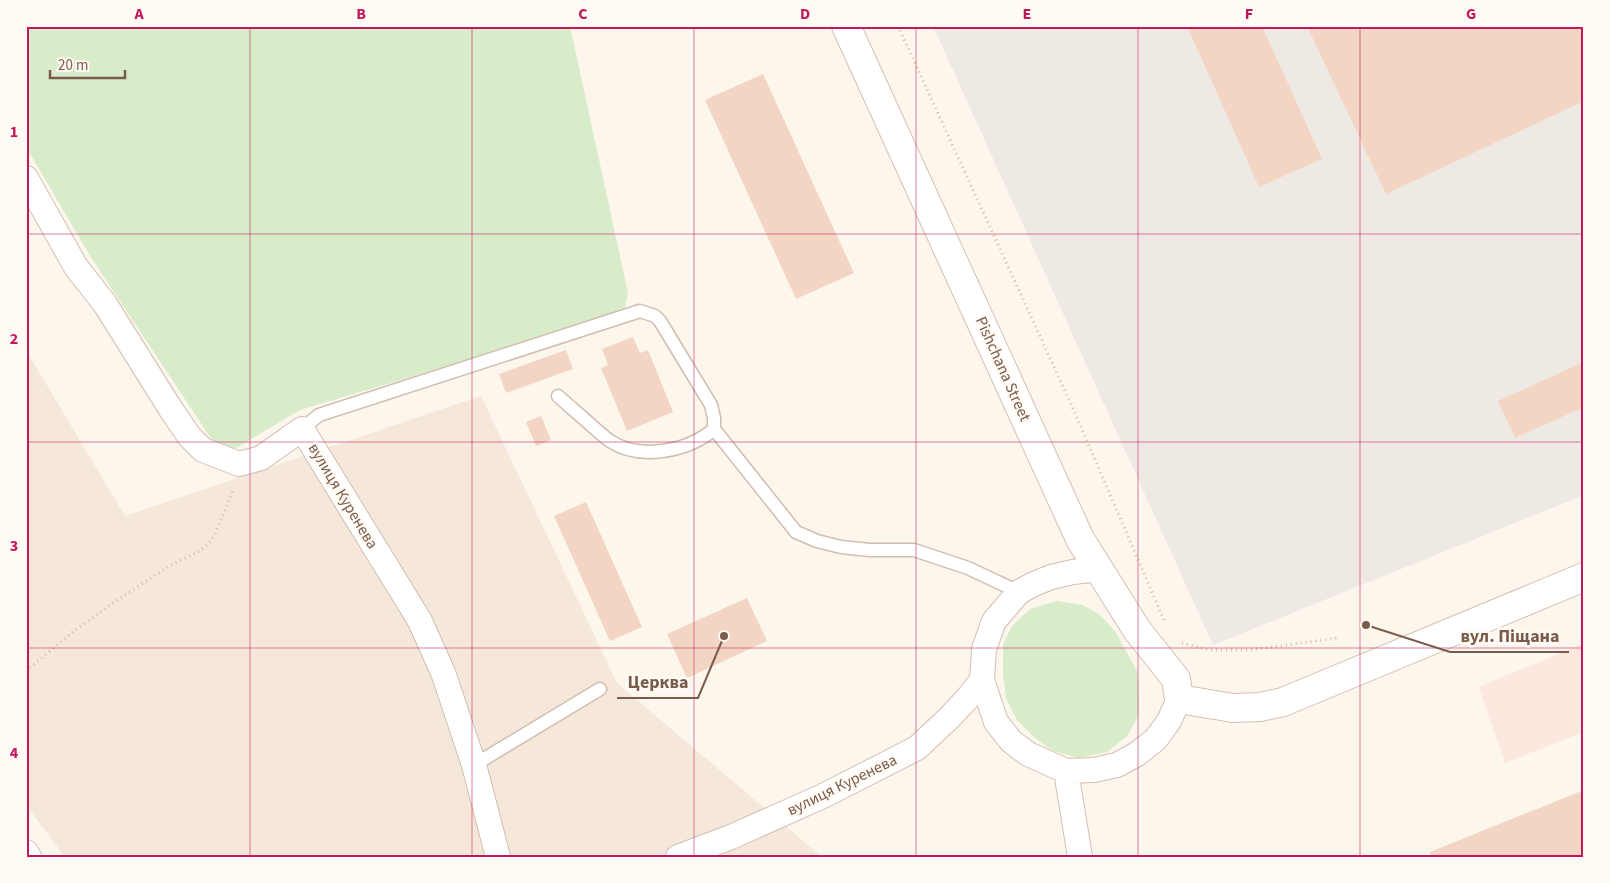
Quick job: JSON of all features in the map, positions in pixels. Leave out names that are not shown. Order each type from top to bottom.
[{"type":"street","name":"Pishchana Street","points":[[846,26],[1080,539],[1137,630],[1176,679],[1179,699]]},
{"type":"street","points":[[26,178],[76,267],[105,304],[139,361],[189,436],[203,450],[239,464]]},
{"type":"street","name":"вулиця Куренева","points":[[239,464],[261,458],[302,429],[420,621],[444,675],[474,765],[498,857]]},
{"type":"street","points":[[1099,569],[1050,577],[1019,592],[994,621],[984,649],[982,680],[996,722],[1011,741],[1028,754],[1066,771],[1094,770],[1116,765],[1137,754],[1156,739],[1169,721],[1179,699],[1233,708],[1260,707],[1283,702],[1584,577]]},
{"type":"street","name":"вулиця Куренева","points":[[678,857],[730,837],[823,796],[917,748],[966,700],[982,680]]},
{"type":"street","points":[[1066,771],[1080,857]]},
{"type":"street","points":[[26,852],[29,857]]},
{"type":"lane","points":[[302,429],[319,415],[640,311],[655,316],[660,321],[711,405],[714,429],[796,532],[817,541],[841,547],[870,550],[914,550],[968,568],[1019,592]]},
{"type":"lane","points":[[558,396],[610,442],[632,450],[650,451],[678,448],[706,436],[714,429]]},
{"type":"lane","points":[[474,765],[600,689]]},
{"type":"path","points":[[898,26],[1071,404],[1165,622]]},
{"type":"path","points":[[26,671],[74,630],[169,566],[200,550],[209,543],[215,534],[234,486],[239,464]]},
{"type":"path","points":[[1173,641],[1209,650],[1250,650],[1337,638]]},
{"type":"shaded area","points":[[933,26],[1584,26],[1584,495],[1213,645]]},
{"type":"shaded area","points":[[26,350],[125,516],[481,396],[617,683],[822,857],[65,857],[26,805]]},
{"type":"shaded area","points":[[1584,643],[1584,732],[1505,763],[1479,687]]},
{"type":"green space","points":[[26,26],[570,26],[628,293],[624,313],[300,410],[233,450],[214,443],[92,259],[26,147]]},
{"type":"green space","points":[[1057,601],[1082,605],[1099,614],[1115,631],[1137,671],[1139,714],[1128,735],[1107,752],[1079,758],[1053,751],[1035,738],[1017,720],[1006,698],[1003,673],[1003,645],[1012,626],[1030,609]]},
{"type":"building","points":[[1187,26],[1262,26],[1322,159],[1259,187]]},
{"type":"building","points":[[1307,26],[1584,26],[1584,101],[1386,194]]},
{"type":"building","points":[[763,74],[854,273],[796,299],[705,100]]},
{"type":"building","points":[[633,337],[640,353],[648,350],[673,412],[627,431],[601,368],[608,365],[602,349]]},
{"type":"building","points":[[566,350],[573,369],[506,393],[499,374]]},
{"type":"building","points":[[1584,362],[1584,407],[1515,438],[1498,401]]},
{"type":"building","points":[[541,416],[551,440],[536,446],[526,422]]},
{"type":"building","points":[[586,502],[642,627],[610,641],[554,516]]},
{"type":"building","points":[[747,598],[767,641],[687,678],[667,634]]},
{"type":"building","points":[[1584,790],[1584,857],[1431,857],[1430,852]]},
{"type":"place","name":"вул. Піщана","points":[[1366,625]]},
{"type":"place","name":"Церква","points":[[724,636]]}]
